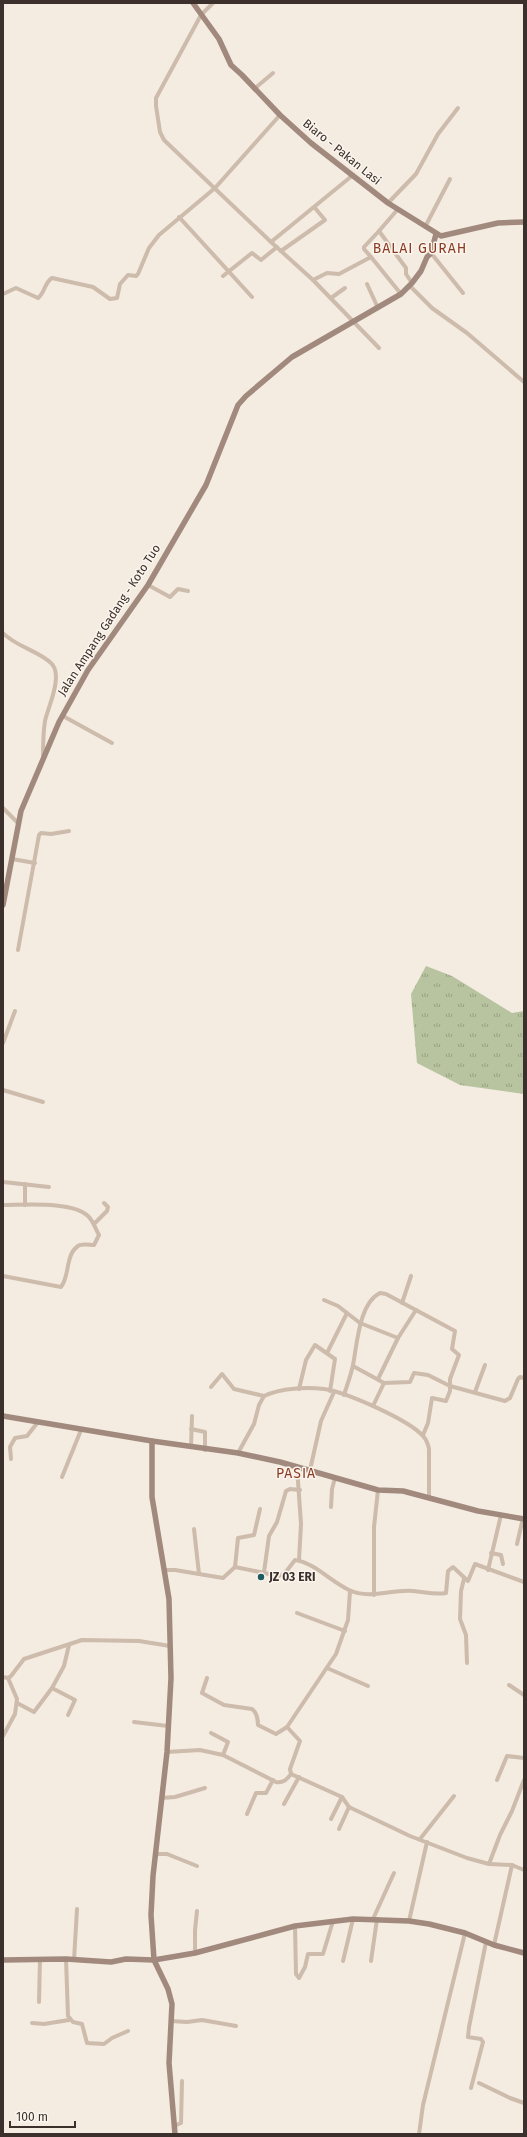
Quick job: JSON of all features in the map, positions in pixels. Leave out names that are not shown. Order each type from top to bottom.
[{"type":"street","name":"Biaro - Pakan Lasi","points":[[193,3],[219,39],[231,65],[280,115],[388,203],[436,234]]},
{"type":"street","points":[[213,3],[201,14],[157,96],[156,106],[162,136],[271,242],[313,280],[380,348]]},
{"type":"street","points":[[254,90],[273,73]]},
{"type":"street","points":[[388,203],[416,174],[438,134],[458,108]]},
{"type":"street","points":[[3,294],[16,288],[38,298],[48,281],[52,278],[93,287],[107,298],[117,298],[123,280],[128,275],[136,276],[138,274],[153,242],[179,217],[215,188],[280,115]]},
{"type":"street","points":[[271,242],[315,208],[353,175]]},
{"type":"street","points":[[426,227],[450,179]]},
{"type":"street","points":[[281,251],[325,220],[315,208]]},
{"type":"street","points":[[398,209],[364,247],[401,294]]},
{"type":"street","points":[[179,217],[252,297]]},
{"type":"street","points":[[436,234],[441,236],[464,232],[498,223],[524,222]]},
{"type":"street","points":[[379,231],[406,268],[406,274],[411,285],[432,308],[467,333],[524,382]]},
{"type":"street","name":"Jalan Ampang Gadang - Koto Tuo","points":[[3,905],[18,823],[24,802],[62,716],[88,670],[148,585],[206,485],[235,412],[242,400],[284,362],[401,294],[411,285],[421,271],[427,257],[431,253],[436,234]]},
{"type":"street","points":[[224,276],[252,253],[261,260],[277,247]]},
{"type":"street","points":[[431,253],[463,294]]},
{"type":"street","points":[[313,280],[328,273],[339,274],[371,257]]},
{"type":"street","points":[[367,284],[378,308]]},
{"type":"street","points":[[331,298],[345,288]]},
{"type":"street","points":[[148,585],[170,597],[178,589],[188,591]]},
{"type":"street","points":[[3,633],[49,662],[55,671],[54,691],[45,726],[43,758]]},
{"type":"street","points":[[62,716],[112,743]]},
{"type":"street","points":[[3,808],[18,823]]},
{"type":"street","points":[[18,950],[36,863],[40,833],[51,834],[69,831]]},
{"type":"street","points":[[12,859],[36,863]]},
{"type":"street","points":[[3,1043],[15,1011]]},
{"type":"street","points":[[3,1090],[43,1102]]},
{"type":"street","points":[[3,1182],[49,1187]]},
{"type":"street","points":[[25,1184],[25,1205]]},
{"type":"street","points":[[94,1224],[108,1209],[104,1203]]},
{"type":"street","points":[[3,1205],[77,1209],[87,1215],[94,1224],[99,1237],[94,1245],[80,1245],[77,1247],[68,1263],[61,1287],[3,1276]]},
{"type":"street","points":[[402,1303],[411,1276]]},
{"type":"street","points":[[344,1396],[353,1366],[360,1323],[378,1294],[386,1294],[455,1331],[452,1349],[459,1355],[450,1379],[450,1386],[446,1401],[432,1398],[428,1423],[423,1435]]},
{"type":"street","points":[[324,1300],[338,1306],[360,1323],[398,1338]]},
{"type":"street","points":[[378,1379],[398,1338],[416,1310]]},
{"type":"street","points":[[327,1353],[347,1313]]},
{"type":"street","points":[[300,1389],[306,1360],[312,1348],[317,1346],[335,1359],[336,1362],[331,1375],[332,1391],[321,1421],[310,1470]]},
{"type":"street","points":[[475,1392],[486,1365]]},
{"type":"street","points":[[353,1366],[384,1383],[410,1382],[414,1373],[428,1375],[450,1386],[508,1400],[518,1379],[520,1377],[524,1378]]},
{"type":"street","points":[[211,1387],[222,1374],[234,1389],[264,1396],[300,1389],[332,1391],[373,1406],[391,1415],[423,1435],[428,1442],[430,1449],[429,1498]]},
{"type":"street","points":[[373,1406],[384,1383]]},
{"type":"street","points":[[238,1453],[254,1424],[259,1405],[264,1396]]},
{"type":"street","points":[[3,1416],[204,1450],[238,1453],[280,1462],[378,1490],[403,1491],[523,1519],[517,1544]]},
{"type":"street","points":[[191,1447],[192,1416]]},
{"type":"street","points":[[11,1459],[10,1447],[15,1438],[27,1436],[38,1422]]},
{"type":"street","points":[[191,1429],[205,1432],[204,1450]]},
{"type":"street","points":[[62,1477],[81,1430]]},
{"type":"street","points":[[152,1441],[154,1510],[166,1570],[169,1599],[171,1678],[167,1752],[151,1902],[154,1960],[171,1996],[169,2063],[175,2134]]},
{"type":"street","points":[[297,1467],[300,1490],[299,1510],[301,1524],[299,1560]]},
{"type":"street","points":[[331,1507],[332,1489],[335,1478]]},
{"type":"street","points":[[264,1572],[269,1536],[277,1522],[286,1491],[290,1489],[300,1490]]},
{"type":"street","points":[[374,1595],[374,1527],[378,1490]]},
{"type":"street","points":[[166,1570],[175,1570],[223,1578],[235,1567],[238,1538],[254,1535],[260,1509]]},
{"type":"street","points":[[488,1570],[501,1515]]},
{"type":"street","points":[[194,1529],[199,1574]]},
{"type":"street","points":[[491,1553],[501,1555],[503,1564]]},
{"type":"street","points":[[235,1567],[282,1575],[292,1561],[299,1560],[350,1591],[374,1595],[412,1591],[432,1595],[446,1593],[448,1571],[453,1567],[464,1579],[470,1580],[475,1564],[524,1582]]},
{"type":"street","points":[[464,1579],[461,1591],[460,1619],[466,1635],[467,1663]]},
{"type":"street","points":[[207,1678],[202,1693],[224,1705],[252,1709],[256,1715],[258,1726],[276,1734],[287,1727],[336,1654],[345,1631],[349,1614],[350,1591]]},
{"type":"street","points":[[297,1613],[345,1631]]},
{"type":"street","points":[[3,1736],[15,1714],[17,1703],[16,1695],[5,1677],[24,1659],[86,1640],[139,1641],[170,1646]]},
{"type":"street","points":[[17,1703],[34,1712],[52,1688],[64,1666],[69,1646]]},
{"type":"street","points":[[327,1668],[368,1686]]},
{"type":"street","points":[[509,1685],[524,1695]]},
{"type":"street","points":[[52,1688],[75,1700],[68,1715]]},
{"type":"street","points":[[134,1722],[168,1726]]},
{"type":"street","points":[[287,1727],[300,1739],[299,1747],[290,1769],[291,1774]]},
{"type":"street","points":[[211,1734],[228,1742],[223,1755]]},
{"type":"street","points":[[167,1752],[200,1750],[223,1755],[282,1783],[291,1774]]},
{"type":"street","points":[[497,1780],[507,1756],[524,1758]]},
{"type":"street","points":[[291,1774],[342,1796],[349,1806],[427,1842],[489,1864],[512,1865],[524,1870]]},
{"type":"street","points":[[284,1804],[299,1777]]},
{"type":"street","points":[[247,1814],[256,1792],[266,1793],[273,1780]]},
{"type":"street","points":[[489,1864],[500,1835],[523,1787],[524,1780]]},
{"type":"street","points":[[161,1798],[175,1797],[205,1788]]},
{"type":"street","points":[[332,1819],[342,1796]]},
{"type":"street","points":[[420,1839],[454,1796]]},
{"type":"street","points":[[339,1829],[349,1806]]},
{"type":"street","points":[[410,1921],[427,1842]]},
{"type":"street","points":[[155,1854],[167,1854],[197,1866]]},
{"type":"street","points":[[494,1945],[512,1865]]},
{"type":"street","points":[[371,1961],[375,1919],[394,1873]]},
{"type":"street","points":[[74,1960],[77,1909]]},
{"type":"street","points":[[195,1953],[194,1930],[197,1911]]},
{"type":"street","points":[[3,1960],[40,1959],[111,1962],[126,1959],[154,1960],[195,1953],[295,1926],[353,1919],[410,1921],[465,1933],[494,1945],[524,1953]]},
{"type":"street","points":[[343,1961],[353,1919]]},
{"type":"street","points":[[295,1926],[296,1974],[299,1978],[305,1967],[308,1954],[323,1954],[333,1921]]},
{"type":"street","points":[[419,2134],[423,2105],[465,1933]]},
{"type":"street","points":[[471,2088],[483,2042],[480,2039],[468,2036],[468,2027],[486,1942]]},
{"type":"street","points":[[38,2002],[40,1959]]},
{"type":"street","points":[[66,1960],[69,2020]]},
{"type":"street","points":[[32,2024],[44,2024],[69,2020],[82,2024],[87,2043],[104,2044],[112,2038],[128,2032]]},
{"type":"street","points":[[171,2021],[187,2022],[202,2020],[236,2026]]},
{"type":"street","points":[[174,2126],[182,2123],[182,2081]]},
{"type":"street","points":[[480,2083],[510,2098],[524,2103]]},
{"type":"green space","points":[[426,966],[452,976],[512,1013],[524,1011],[524,1094],[460,1085],[417,1063],[411,994]]},
{"type":"place","name":"JZ 03 ERI","points":[[261,1577]]},
{"type":"district","name":"BALAI GURAH","points":[[420,248]]},
{"type":"district","name":"PASIA","points":[[296,1473]]}]
